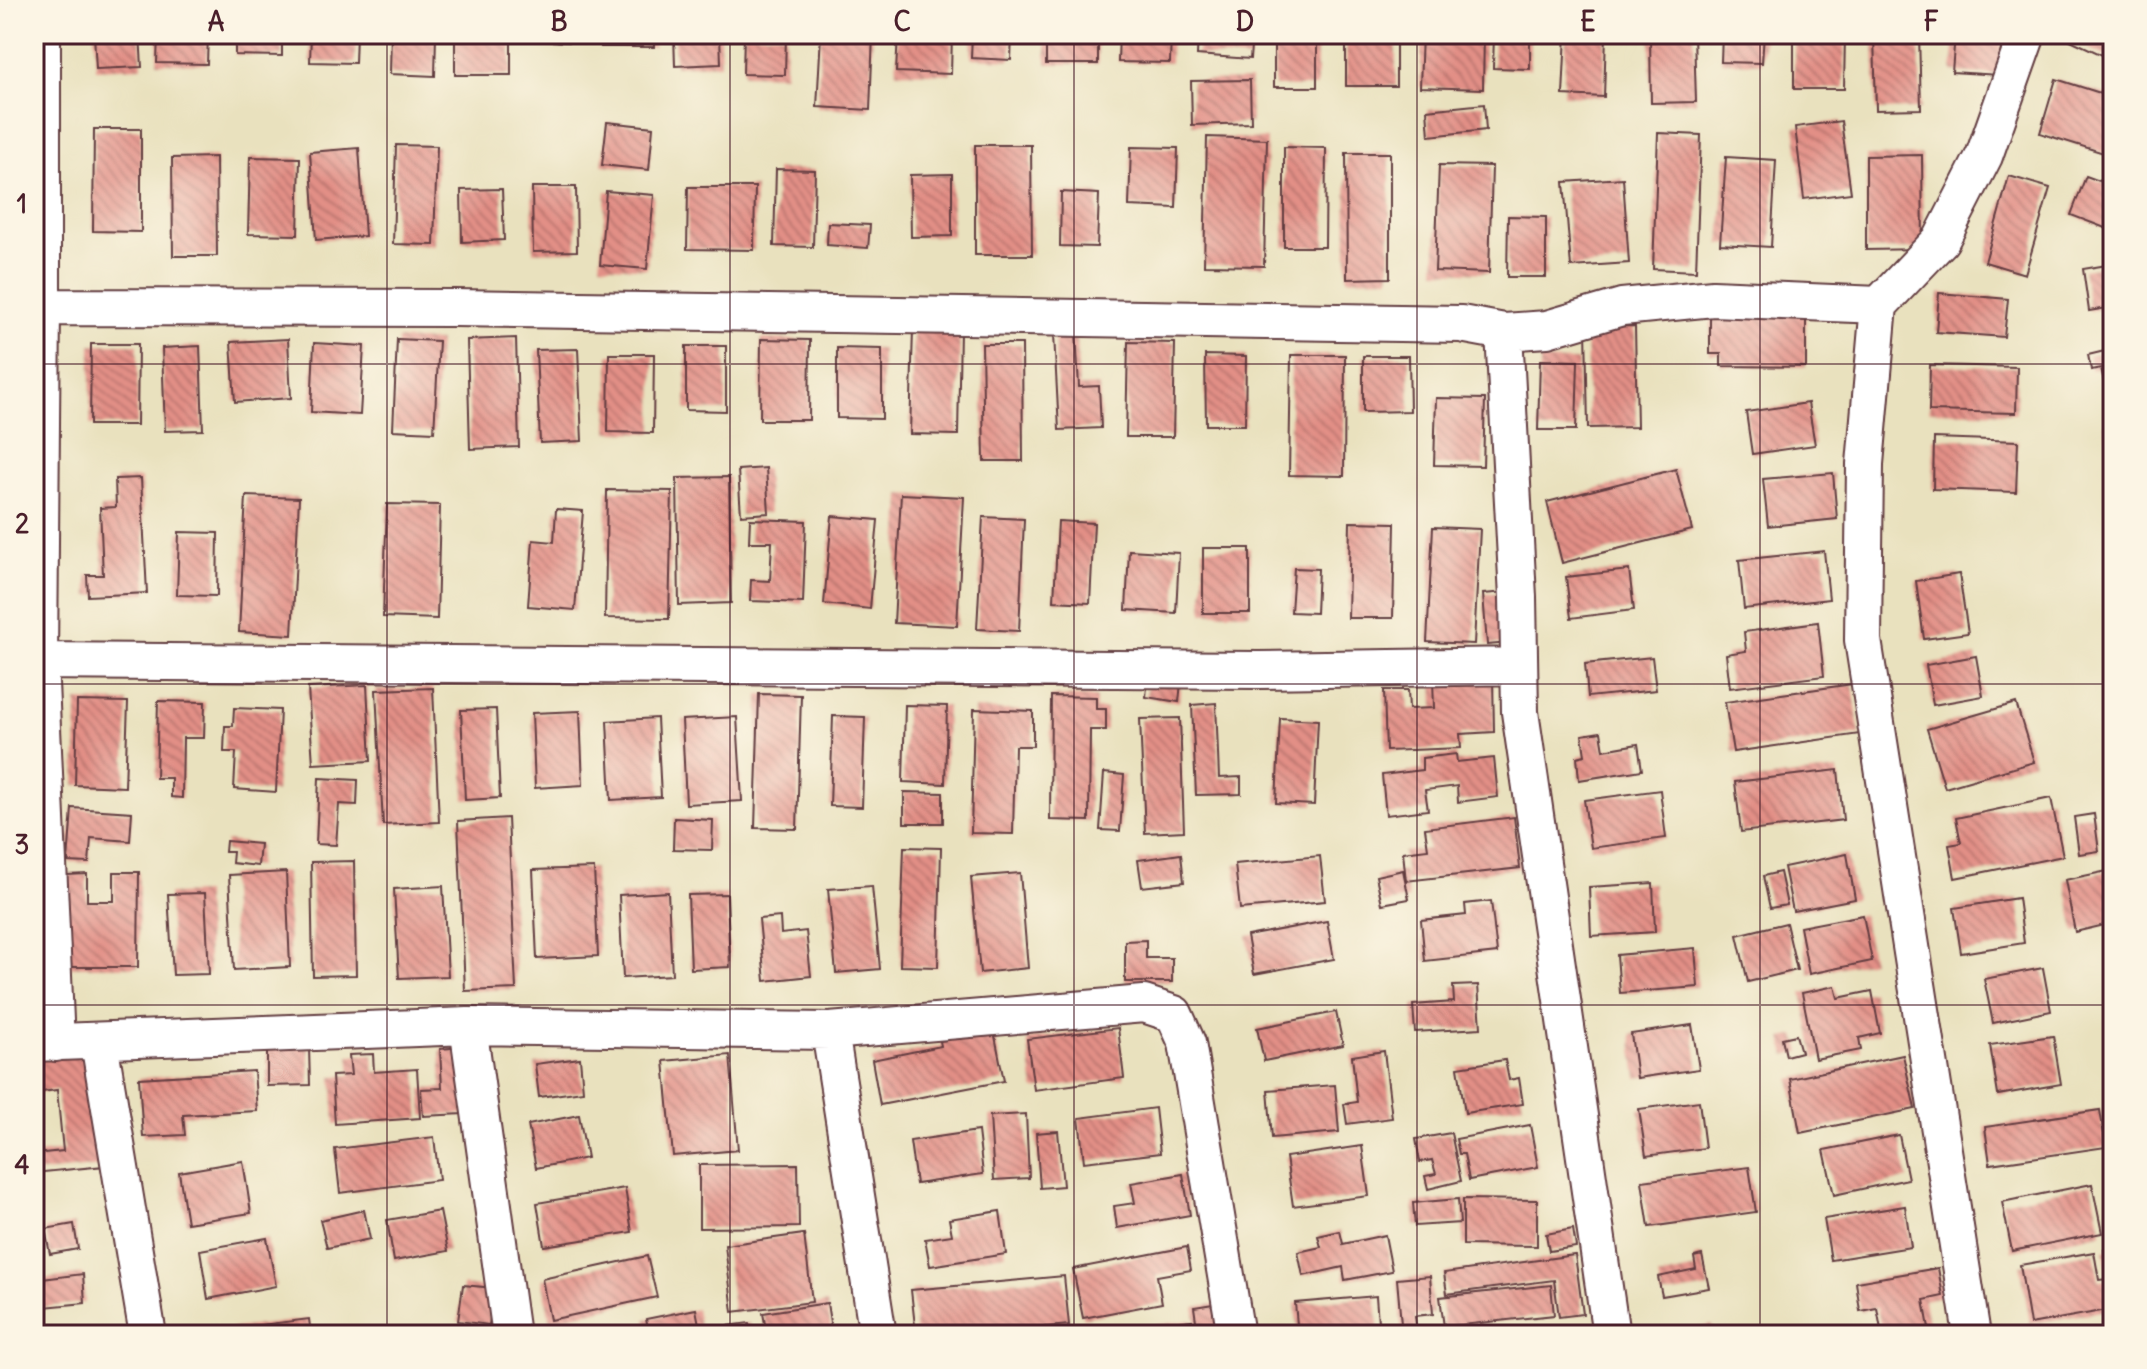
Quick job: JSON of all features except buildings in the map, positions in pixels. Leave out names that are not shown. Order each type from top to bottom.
[{"type":"street","points":[[42,34],[37,661],[45,1043],[468,1026],[830,1031],[1144,1004],[1174,1014],[1187,1043],[1236,1335]]},
{"type":"street","points":[[1972,1335],[1863,640],[1865,464],[1879,305],[1941,240],[1984,156],[2027,34]]},
{"type":"street","points":[[38,307],[455,308],[1461,324],[1504,332],[1547,329],[1622,307],[1713,298],[1879,305]]},
{"type":"street","points":[[1504,332],[1518,597],[1520,712],[1611,1335]]},
{"type":"street","points":[[37,661],[1259,670],[1519,666]]},
{"type":"street","points":[[468,1026],[511,1335]]},
{"type":"street","points":[[830,1031],[878,1335]]},
{"type":"street","points":[[99,1042],[148,1335]]}]
